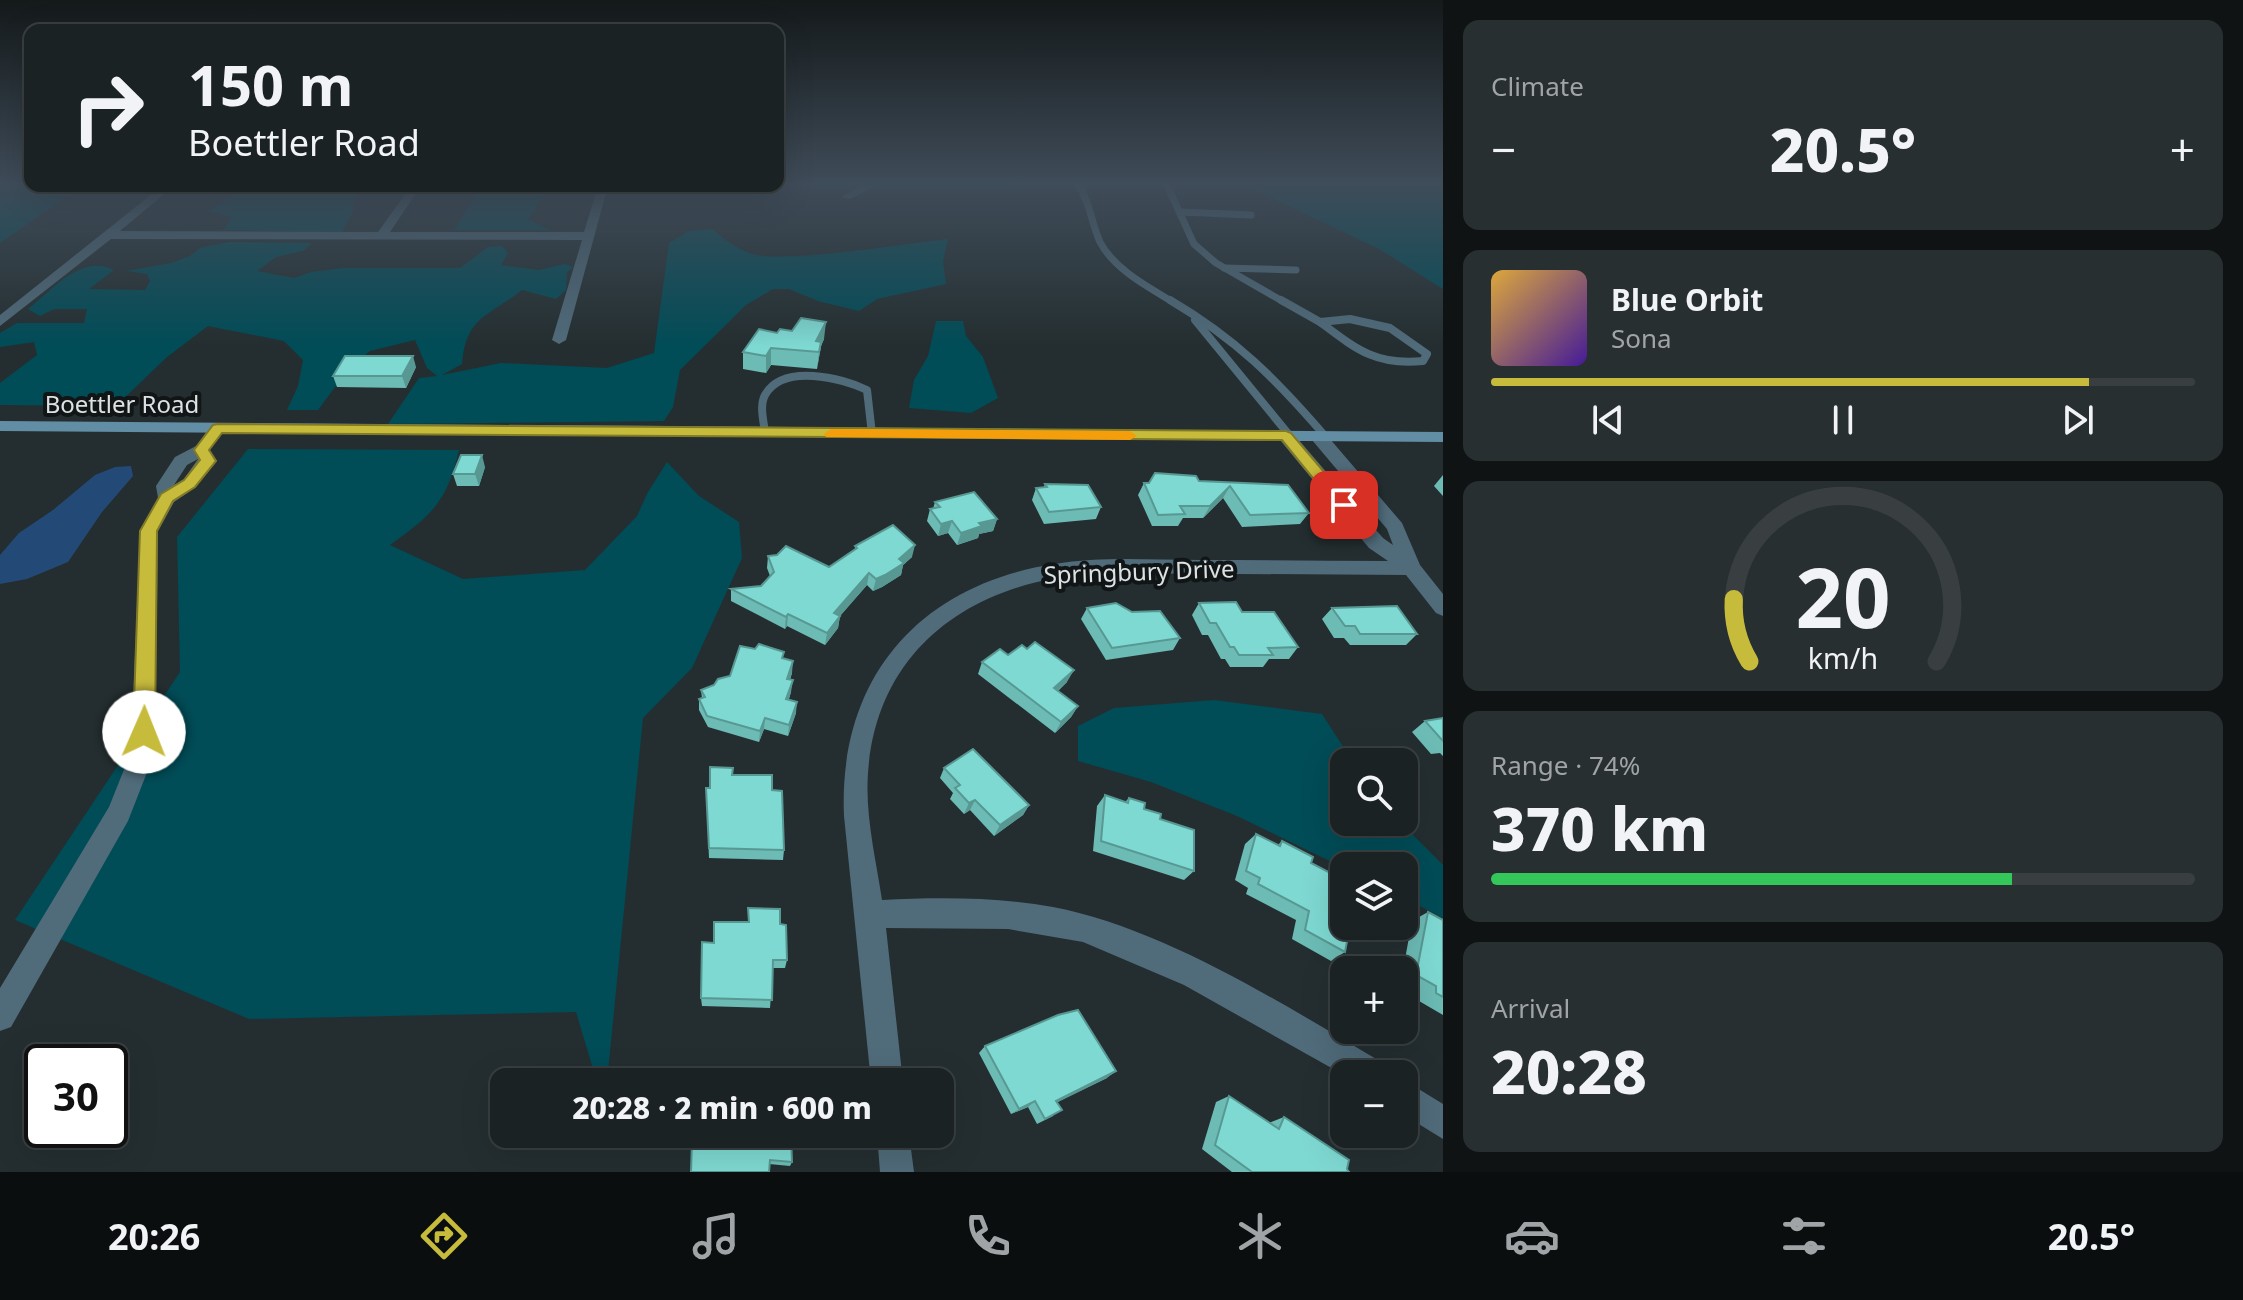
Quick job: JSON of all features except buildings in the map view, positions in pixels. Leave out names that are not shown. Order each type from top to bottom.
[{"type":"street","points":[[0,322],[106,238]]},
{"type":"street","points":[[559,340],[587,238]]},
{"type":"street","name":"Boettler Road","points":[[0,426],[1443,437]]},
{"type":"street","points":[[0,1016],[119,813],[143,752],[149,531],[167,498],[190,483],[208,461],[202,450],[218,428]]},
{"type":"street","points":[[1288,436],[1376,543],[1411,568],[1443,608]]},
{"type":"street","points":[[1322,436],[1395,527],[1411,568]]},
{"type":"street","name":"Springbury Drive","points":[[886,1068],[857,813],[858,757],[871,708],[892,662],[912,638],[946,612],[986,591],[1028,576],[1076,569],[1411,568]]},
{"type":"street","points":[[870,915],[977,914],[1030,918],[1057,922],[1119,940],[1242,997],[1348,1060]]},
{"type":"street","points":[[1418,1106],[1443,1123]]},
{"type":"street","points":[[894,1148],[897,1172]]},
{"type":"lane","points":[[1099,238],[1110,257],[1143,284],[1219,330],[1259,363],[1322,436]]},
{"type":"lane","points":[[1191,238],[1194,244],[1224,268],[1320,322],[1359,351],[1376,359],[1412,365],[1423,361],[1427,354],[1399,333],[1361,318],[1320,322]]},
{"type":"lane","points":[[1224,268],[1296,270]]},
{"type":"lane","points":[[1186,311],[1215,341],[1288,436]]},
{"type":"lane","points":[[765,433],[763,397],[773,385],[787,379],[809,377],[834,379],[867,390],[872,434]]},
{"type":"shaded area","points":[[678,238],[723,238],[749,253],[788,256],[948,239],[943,261],[946,284],[877,299],[859,311],[818,301],[789,289],[773,289],[746,305],[680,370],[673,407],[664,421],[388,424],[419,378],[437,376],[427,368],[415,340],[370,351],[350,367],[318,410],[287,410],[298,386],[303,360],[284,341],[208,326],[167,357],[116,406],[0,405],[0,383],[37,355],[34,342],[0,347],[0,333],[17,323],[84,323],[87,309],[54,309],[40,316],[28,309],[68,276],[90,266],[114,270],[89,289],[145,290],[150,281],[147,274],[126,271],[171,263],[190,256],[200,248],[229,242],[311,243],[303,251],[276,257],[257,271],[294,278],[311,272],[343,268],[460,268],[488,247],[502,246],[508,253],[501,265],[539,270],[564,264],[573,267],[567,272],[566,290],[556,299],[522,290],[481,319],[468,336],[462,364],[442,375],[501,363],[607,368],[654,353],[669,243]]},
{"type":"shaded area","points":[[1355,238],[1443,238],[1443,289]]},
{"type":"shaded area","points":[[936,321],[963,321],[966,336],[983,357],[998,398],[971,413],[909,408],[914,380],[928,356]]},
{"type":"shaded area","points":[[248,449],[459,450],[449,483],[436,506],[390,545],[463,579],[585,570],[637,516],[667,462],[699,496],[739,522],[742,558],[692,668],[643,718],[608,1068],[593,1068],[576,1012],[249,1019],[15,920],[180,672],[177,537]]},
{"type":"shaded area","points":[[131,466],[133,476],[102,512],[68,562],[27,579],[0,584],[0,555],[19,533],[95,475],[115,467]]},
{"type":"shaded area","points":[[1214,700],[1322,714],[1344,748],[1330,748],[1330,836],[1414,836],[1443,865],[1443,918],[1418,905],[1418,852],[1330,852],[1330,861],[1237,816],[1151,782],[1078,761],[1078,726],[1114,708]]},
{"type":"slow traffic","points":[[831,434],[1130,436]]},
{"type":"route","points":[[144,732],[149,531],[167,498],[190,483],[208,461],[202,450],[218,428],[1286,436],[1344,505]]}]
